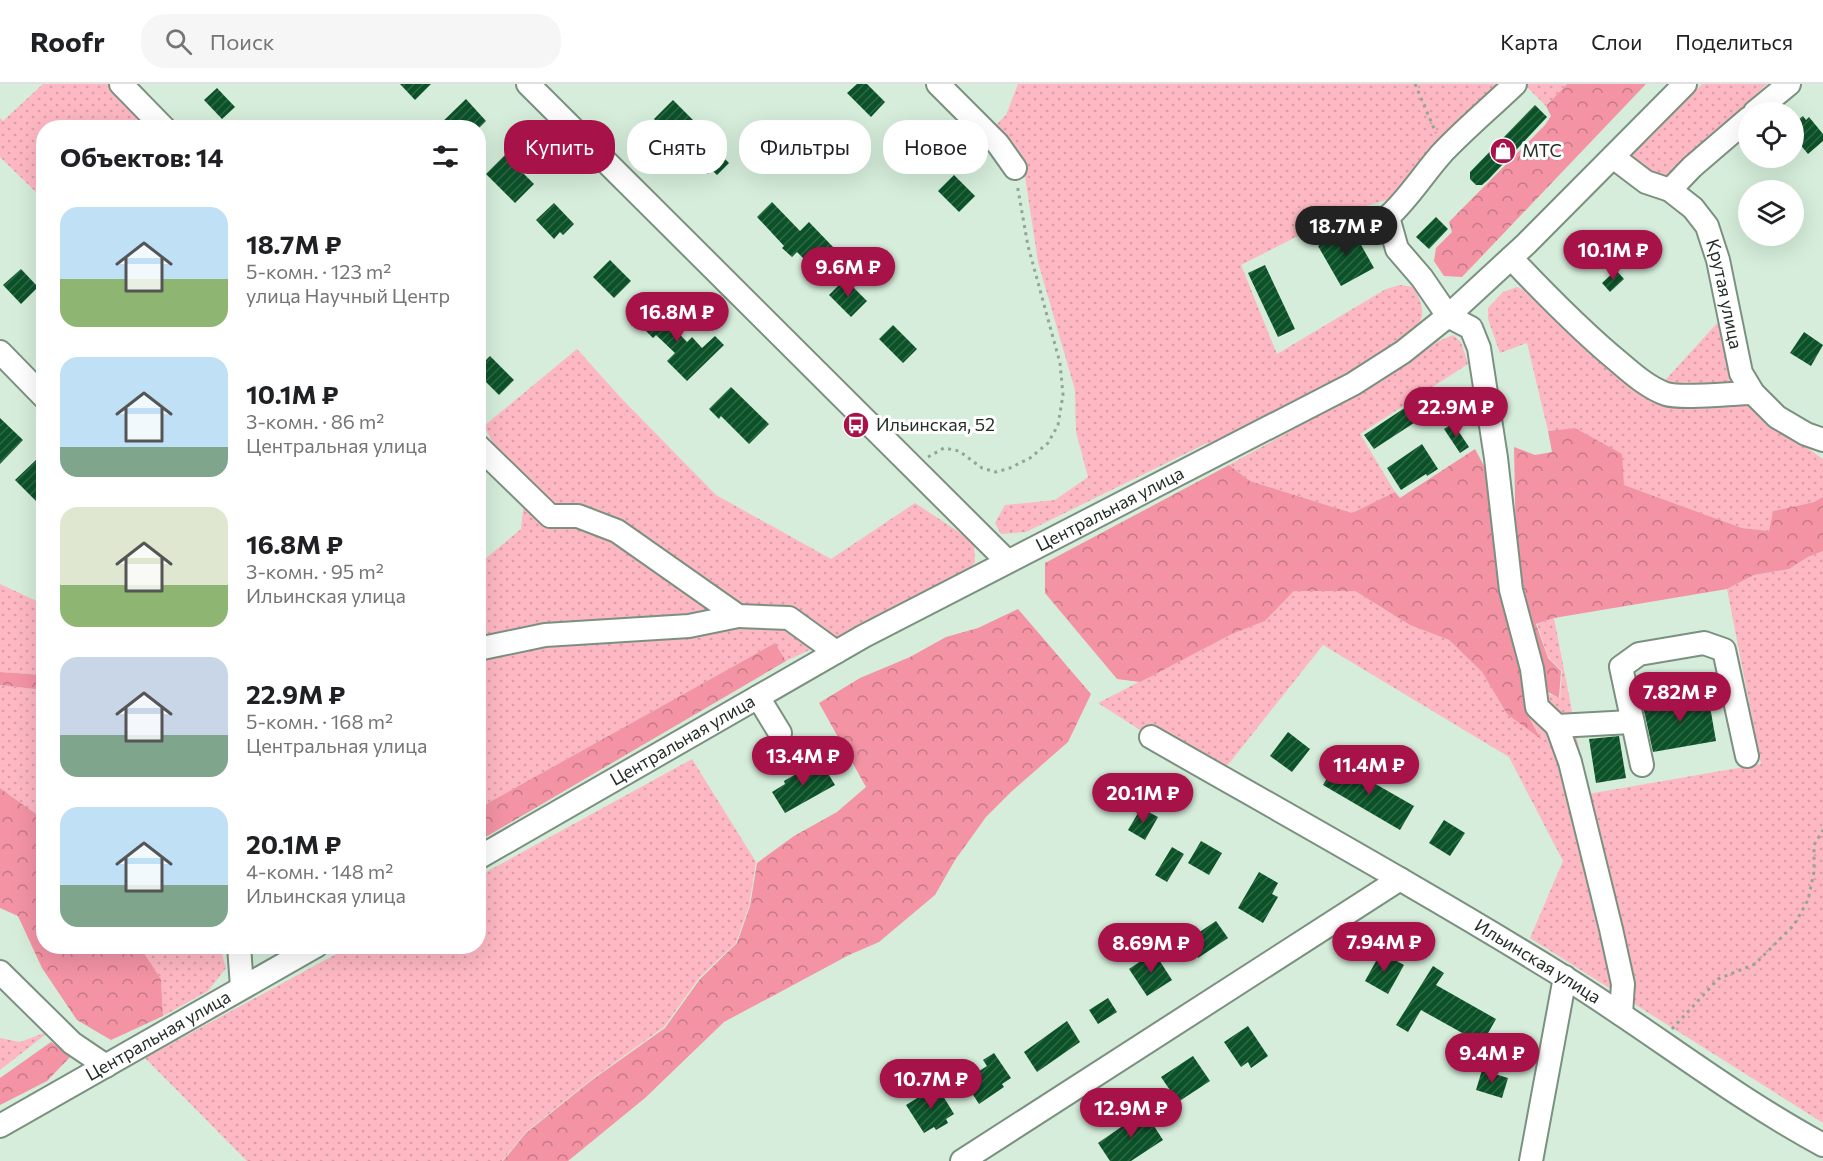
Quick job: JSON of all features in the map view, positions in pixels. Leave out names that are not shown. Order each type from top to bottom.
[{"type":"street","points":[[121,84],[156,120]]},
{"type":"street","points":[[528,84],[1007,561]]},
{"type":"street","points":[[938,84],[998,144],[1015,168]]},
{"type":"street","points":[[1515,84],[1444,151],[1412,188],[1400,206],[1388,217],[1397,249],[1422,278],[1448,316],[1471,328],[1479,348],[1497,458],[1511,590],[1532,669],[1537,707],[1557,726],[1570,762],[1623,984],[1621,1014]]},
{"type":"street","name":"Центральная улица","points":[[486,853],[836,652],[1007,561],[1353,384],[1403,352],[1448,316],[1511,258],[1685,84]]},
{"type":"street","points":[[1767,102],[1789,84]]},
{"type":"street","points":[[1670,190],[1692,167],[1738,127]]},
{"type":"street","name":"Крутая улица","points":[[1613,157],[1646,182],[1670,190],[1693,208],[1707,226],[1720,271],[1741,374],[1753,393],[1777,417],[1806,434],[1823,440]]},
{"type":"street","points":[[1511,258],[1548,299],[1595,343],[1638,378],[1667,394],[1753,393]]},
{"type":"street","points":[[0,352],[36,389]]},
{"type":"street","points":[[486,454],[550,516],[578,516],[618,531],[738,616]]},
{"type":"street","points":[[486,647],[545,635],[689,627],[738,616],[789,618],[836,652]]},
{"type":"street","points":[[1642,765],[1621,667],[1639,654],[1704,643],[1724,650],[1747,756]]},
{"type":"street","points":[[758,697],[780,733]]},
{"type":"street","points":[[1557,726],[1631,722]]},
{"type":"street","name":"Ильинская улица","points":[[1151,737],[1400,879],[1565,977],[1719,1083],[1823,1145]]},
{"type":"street","points":[[962,1161],[1400,879]]},
{"type":"street","points":[[240,954],[242,987]]},
{"type":"street","name":"Центральная улица","points":[[0,1126],[302,954]]},
{"type":"street","points":[[0,972],[72,1043],[106,1066]]},
{"type":"street","points":[[1531,1161],[1565,977]]},
{"type":"path","points":[[1415,84],[1444,151]]},
{"type":"path","points":[[911,467],[944,448],[959,451],[982,468],[996,472],[1010,468],[1030,458],[1048,443],[1058,425],[1063,395],[1060,363],[1028,246],[1015,168]]},
{"type":"path","points":[[1660,1042],[1718,979],[1755,964],[1794,925],[1808,900],[1814,872],[1814,845],[1823,830]]},
{"type":"shaded area","points":[[43,84],[111,84],[148,120],[36,120],[36,192],[0,157],[0,118],[3,121]]},
{"type":"shaded area","points":[[1018,84],[1519,84],[1397,197],[1345,212],[1241,265],[1277,354],[1386,289],[1400,285],[1413,287],[1421,302],[1421,318],[1412,332],[1302,399],[1215,442],[1205,444],[1026,532],[1001,534],[995,523],[1005,505],[1055,500],[1088,477],[1076,432],[1075,390],[1038,262],[1023,163],[993,128],[1006,115]]},
{"type":"shaded area","points":[[1524,84],[1567,84],[1546,106]]},
{"type":"shaded area","points":[[1702,84],[1767,84],[1748,102],[1738,102],[1738,112],[1685,162],[1665,177],[1650,176],[1633,164],[1632,153],[1649,139]]},
{"type":"shaded area","points":[[1517,287],[1528,292],[1648,399],[1720,320],[1750,408],[1823,459],[1823,497],[1814,502],[1773,511],[1769,531],[1742,528],[1624,485],[1587,436],[1575,428],[1548,431],[1527,343],[1500,353],[1488,319],[1488,308],[1503,292]]},
{"type":"shaded area","points":[[1453,335],[1461,342],[1468,364],[1360,434],[1395,492],[1352,513],[1250,481],[1229,465],[1365,390],[1439,341]]},
{"type":"shaded area","points":[[577,349],[621,398],[716,495],[831,559],[915,503],[974,542],[975,562],[963,578],[786,661],[775,643],[486,804],[486,558],[521,529],[524,502],[486,430],[486,424]]},
{"type":"shaded area","points":[[1823,551],[1823,1123],[1530,938],[1563,861],[1509,757],[1323,645],[1215,778],[1098,703],[1232,634],[1265,621],[1294,591],[1355,591],[1410,625],[1449,640],[1482,672],[1507,714],[1540,737],[1527,714],[1543,705],[1543,692],[1560,698],[1562,671],[1548,657],[1537,624],[1554,618],[1588,794],[1761,764],[1727,589],[1754,575],[1789,569]]},
{"type":"shaded area","points":[[0,584],[36,601],[36,675],[0,672]]},
{"type":"shaded area","points":[[0,685],[36,689],[36,814],[0,788]]},
{"type":"shaded area","points":[[692,759],[756,862],[749,906],[736,943],[699,978],[664,1027],[592,1079],[526,1132],[502,1161],[247,1161],[145,1058],[336,954],[486,954],[486,872]]},
{"type":"shaded area","points":[[145,954],[222,954],[226,968],[208,991],[163,1016],[161,979]]},
{"type":"shaded area","points":[[50,1031],[0,1070],[0,1038],[20,1042]]},
{"type":"green space","points":[[1567,84],[1646,84],[1462,277],[1444,276],[1434,261],[1436,248],[1452,232],[1449,222],[1545,125],[1551,116],[1546,106]]},
{"type":"green space","points":[[1575,428],[1622,454],[1624,485],[1742,528],[1769,531],[1773,511],[1814,502],[1823,497],[1823,551],[1789,569],[1754,575],[1727,589],[1554,618],[1536,624],[1548,658],[1561,671],[1559,698],[1544,690],[1516,549],[1514,447],[1535,455],[1552,452],[1548,431]]},
{"type":"green space","points":[[1475,449],[1492,481],[1523,661],[1527,714],[1541,739],[1507,714],[1482,672],[1449,640],[1410,625],[1355,591],[1294,591],[1265,621],[1232,634],[1140,682],[1117,679],[1045,593],[1045,563],[1229,465],[1250,481],[1352,513],[1395,492],[1400,498]]},
{"type":"green space","points":[[1018,609],[1091,694],[1068,742],[986,817],[955,860],[935,895],[879,942],[849,955],[724,1022],[645,1098],[568,1161],[503,1161],[526,1133],[592,1080],[665,1028],[700,979],[737,943],[750,906],[757,863],[794,836],[837,812],[866,787],[819,703],[860,678],[910,657],[946,637],[978,628]]},
{"type":"green space","points":[[775,643],[786,661],[486,837],[486,804]]},
{"type":"green space","points":[[0,672],[36,675],[36,689],[0,685]]},
{"type":"green space","points":[[0,788],[36,814],[36,954],[145,954],[161,979],[163,1016],[111,1040],[77,1020],[42,968],[18,916],[0,908]]},
{"type":"green space","points":[[51,1042],[71,1056],[47,1081],[0,1105],[0,1078]]},
{"type":"building","points":[[400,84],[431,84],[415,100]]},
{"type":"building","points":[[857,84],[867,84],[885,102],[871,117],[847,93]]},
{"type":"building","points":[[217,88],[235,107],[222,119],[204,100]]},
{"type":"building","points":[[466,99],[485,120],[444,120]]},
{"type":"building","points":[[673,100],[693,120],[655,120]]},
{"type":"building","points":[[1535,105],[1547,117],[1488,180],[1482,185],[1476,185],[1470,179],[1470,172]]},
{"type":"building","points":[[1804,117],[1806,120],[1809,117],[1823,134],[1823,141],[1808,154],[1804,149]]},
{"type":"building","points":[[504,156],[504,174],[524,174],[534,184],[515,203],[486,174]]},
{"type":"building","points":[[954,175],[975,196],[959,212],[938,191]]},
{"type":"building","points":[[772,202],[800,231],[809,222],[834,248],[813,268],[797,252],[792,257],[782,248],[784,246],[757,217]]},
{"type":"building","points":[[554,203],[574,224],[563,235],[560,232],[554,239],[536,220]]},
{"type":"building","points":[[1436,217],[1448,229],[1429,249],[1416,237]]},
{"type":"building","points":[[1351,227],[1374,268],[1341,286],[1318,246]]},
{"type":"building","points":[[610,260],[631,281],[614,298],[593,277]]},
{"type":"building","points":[[1265,265],[1295,329],[1278,337],[1248,273]]},
{"type":"building","points":[[21,269],[36,285],[36,289],[21,304],[3,285]]},
{"type":"building","points":[[1616,270],[1624,279],[1610,292],[1602,283]]},
{"type":"building","points":[[845,279],[867,301],[851,317],[829,295]]},
{"type":"building","points":[[649,302],[687,342],[692,337],[702,348],[715,336],[724,345],[687,381],[667,361],[675,353],[656,335],[653,338],[633,318]]},
{"type":"building","points":[[893,325],[917,349],[903,363],[879,339]]},
{"type":"building","points":[[1804,332],[1823,345],[1811,366],[1790,353]]},
{"type":"building","points":[[490,356],[514,380],[499,395],[486,382],[486,360]]},
{"type":"building","points":[[731,387],[769,424],[749,444],[721,416],[719,419],[709,409]]},
{"type":"building","points":[[1430,391],[1440,406],[1374,449],[1364,435]]},
{"type":"building","points":[[0,418],[23,440],[0,464]]},
{"type":"building","points":[[1453,423],[1469,447],[1460,453],[1444,429]]},
{"type":"building","points":[[1422,444],[1438,469],[1401,490],[1387,468]]},
{"type":"building","points":[[36,460],[36,501],[15,480]]},
{"type":"building","points":[[1708,695],[1716,741],[1653,752],[1643,706]]},
{"type":"building","points":[[1288,732],[1310,749],[1292,772],[1270,756]]},
{"type":"building","points":[[1619,736],[1626,778],[1596,783],[1589,739]]},
{"type":"building","points":[[820,760],[835,785],[785,813],[772,792],[785,784],[784,781]]},
{"type":"building","points":[[1337,762],[1414,806],[1400,830],[1323,785]]},
{"type":"building","points":[[1141,808],[1158,817],[1145,840],[1128,830]]},
{"type":"building","points":[[1444,820],[1465,833],[1450,856],[1429,843]]},
{"type":"building","points":[[1201,841],[1222,853],[1209,875],[1188,863]]},
{"type":"building","points":[[1172,847],[1184,854],[1167,882],[1155,875]]},
{"type":"building","points":[[1259,872],[1278,883],[1272,894],[1278,897],[1263,923],[1238,908]]},
{"type":"building","points":[[1216,921],[1228,938],[1198,958],[1186,941]]},
{"type":"building","points":[[1154,952],[1172,980],[1147,996],[1129,969]]},
{"type":"building","points":[[1381,952],[1404,965],[1388,994],[1365,981]]},
{"type":"building","points":[[1433,966],[1444,973],[1436,985],[1496,1019],[1482,1044],[1421,1010],[1408,1032],[1396,1025]]},
{"type":"building","points":[[1108,998],[1117,1012],[1098,1024],[1089,1010]]},
{"type":"building","points":[[1067,1021],[1080,1042],[1037,1072],[1024,1052]]},
{"type":"building","points":[[1248,1026],[1268,1056],[1251,1068],[1248,1062],[1241,1067],[1224,1042]]},
{"type":"building","points":[[1507,1052],[1518,1055],[1515,1068],[1504,1065]]},
{"type":"building","points":[[994,1053],[1011,1078],[1002,1084],[1004,1087],[979,1104],[964,1081],[987,1066],[983,1060]]},
{"type":"building","points":[[1193,1056],[1210,1081],[1178,1102],[1161,1077]]},
{"type":"building","points":[[1482,1070],[1508,1078],[1502,1098],[1476,1090]]},
{"type":"building","points":[[937,1086],[954,1114],[946,1119],[948,1123],[936,1130],[934,1127],[924,1133],[906,1105]]},
{"type":"building","points":[[1143,1109],[1163,1140],[1131,1161],[1110,1161],[1098,1143]]},
{"type":"place","name":"МТС","points":[[1503,151]]},
{"type":"place","name":"Ильинская, 52","points":[[856,425]]}]
